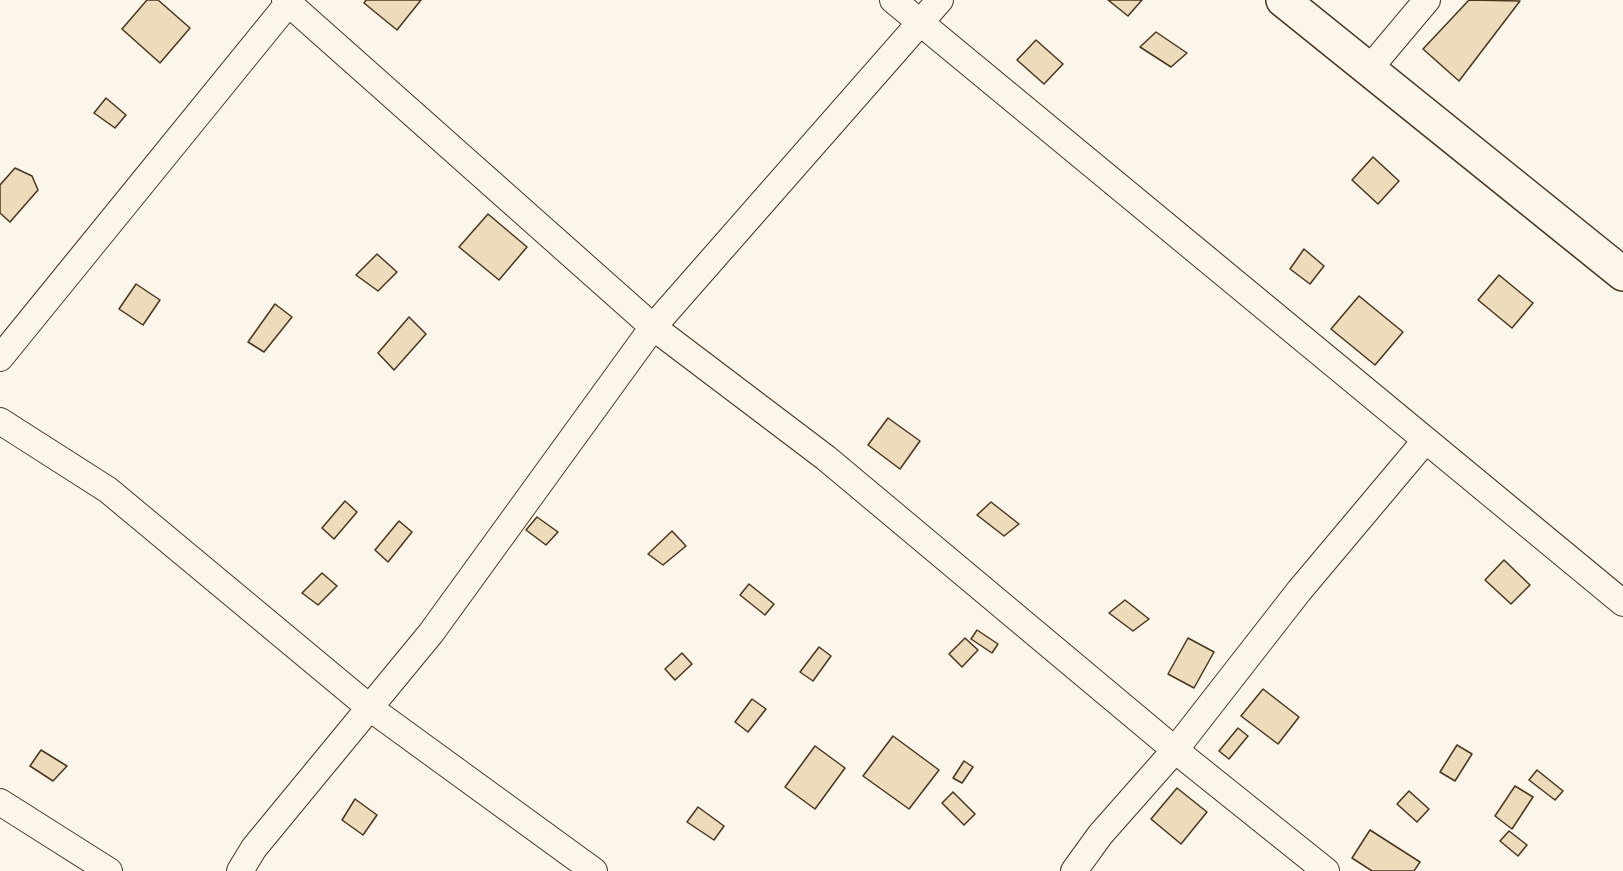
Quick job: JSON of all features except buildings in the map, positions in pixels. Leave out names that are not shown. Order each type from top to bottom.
[{"type":"street","points":[[894,0],[1623,603]]},
{"type":"street","points":[[240,871],[254,848],[431,633],[653,327],[940,0]]},
{"type":"street","points":[[1283,0],[1623,274]]},
{"type":"street","points":[[1369,69],[1427,0]]},
{"type":"street","points":[[0,358],[288,1],[653,327],[826,458],[1175,750],[1326,871]]},
{"type":"street","points":[[0,421],[108,490],[370,708],[594,871]]},
{"type":"street","points":[[1074,871],[1100,835],[1175,750],[1299,591],[1425,441]]},
{"type":"street","points":[[0,802],[109,871]]}]
